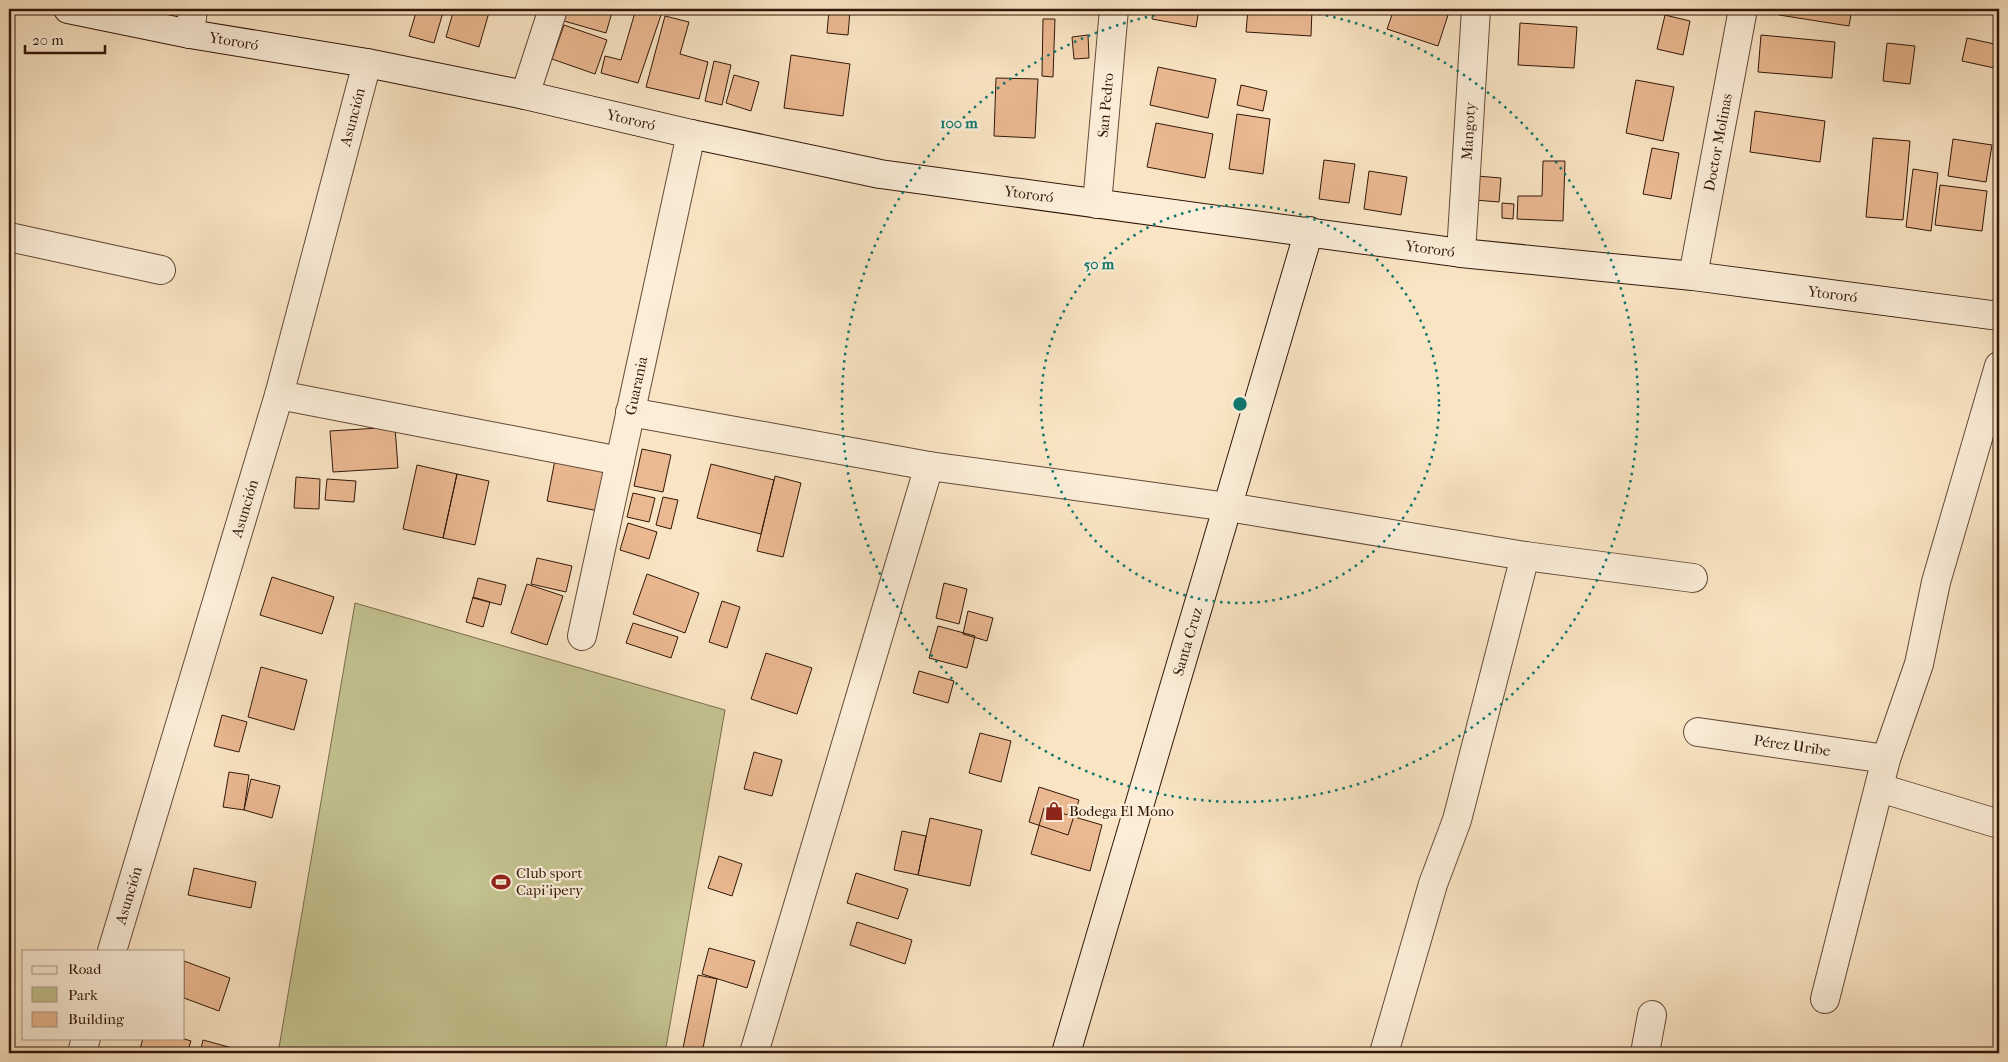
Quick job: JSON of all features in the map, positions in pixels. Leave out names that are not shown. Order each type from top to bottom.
[{"type":"street","name":"Ytororó","points":[[68,9],[191,21],[368,63],[525,95],[691,134],[880,174],[1462,253],[1693,276],[1999,316]]},
{"type":"street","points":[[525,95],[553,9]]},
{"type":"street","name":"San Pedro","points":[[1097,204],[1114,9]]},
{"type":"street","name":"Mangoty","points":[[1462,253],[1476,9]]},
{"type":"street","name":"Doctor Molinas","points":[[1693,276],[1743,9]]},
{"type":"street","name":"Asunción","points":[[112,950],[279,395],[368,63]]},
{"type":"street","name":"Guarania","points":[[582,636],[691,134]]},
{"type":"street","name":"Santa Cruz","points":[[1066,1053],[1309,231]]},
{"type":"street","points":[[9,237],[161,270]]},
{"type":"street","points":[[1826,999],[1886,759],[1919,664],[1936,582],[1999,366]]},
{"type":"street","points":[[279,395],[620,461]]},
{"type":"street","points":[[630,412],[929,466],[1228,507],[1525,556],[1693,578]]},
{"type":"street","points":[[754,1053],[929,466]]},
{"type":"street","points":[[1384,1053],[1434,884],[1457,820],[1525,556]]},
{"type":"street","name":"Pérez Uribe","points":[[1698,732],[1886,759]]},
{"type":"street","points":[[1880,788],[1999,824]]},
{"type":"street","points":[[1645,1053],[1652,1016]]},
{"type":"street","points":[[82,1053],[85,1040]]},
{"type":"green space","name":"Club sport Capi'ipery","points":[[355,603],[725,710],[665,1053],[278,1053]]},
{"type":"building","points":[[417,9],[444,9],[434,43],[409,36]]},
{"type":"building","points":[[454,9],[490,9],[479,47],[446,37]]},
{"type":"building","points":[[567,9],[613,9],[606,33],[564,21]]},
{"type":"building","points":[[636,9],[663,9],[638,83],[601,73],[605,56],[621,60]]},
{"type":"building","points":[[1032,9],[1091,9],[1091,13],[1032,12]]},
{"type":"building","points":[[1153,9],[1199,9],[1196,27],[1152,19]]},
{"type":"building","points":[[1248,9],[1312,9],[1311,36],[1246,32]]},
{"type":"building","points":[[1394,9],[1429,9],[1448,15],[1438,46],[1387,29]]},
{"type":"building","points":[[1780,9],[1852,9],[1849,26],[1779,15]]},
{"type":"building","points":[[829,10],[850,11],[848,35],[827,33]]},
{"type":"building","points":[[1665,15],[1690,21],[1683,55],[1657,49]]},
{"type":"building","points":[[665,16],[689,22],[680,54],[708,62],[699,99],[646,87]]},
{"type":"building","points":[[1043,19],[1055,19],[1053,77],[1042,76]]},
{"type":"building","points":[[1520,23],[1577,27],[1574,68],[1518,65]]},
{"type":"building","points":[[564,25],[607,40],[595,74],[552,59]]},
{"type":"building","points":[[1088,35],[1089,58],[1074,59],[1072,37]]},
{"type":"building","points":[[1761,35],[1835,42],[1832,78],[1758,72]]},
{"type":"building","points":[[1967,38],[1999,45],[1999,69],[1962,61]]},
{"type":"building","points":[[1887,43],[1915,46],[1910,84],[1883,81]]},
{"type":"building","points":[[791,55],[850,64],[843,116],[784,108]]},
{"type":"building","points":[[714,61],[731,65],[722,105],[705,101]]},
{"type":"building","points":[[1158,67],[1216,79],[1208,118],[1150,105]]},
{"type":"building","points":[[734,75],[759,82],[751,111],[726,103]]},
{"type":"building","points":[[996,78],[1038,79],[1035,138],[994,136]]},
{"type":"building","points":[[1636,80],[1674,87],[1663,141],[1626,133]]},
{"type":"building","points":[[1241,85],[1267,91],[1263,111],[1237,105]]},
{"type":"building","points":[[1755,111],[1825,121],[1820,162],[1750,152]]},
{"type":"building","points":[[1237,114],[1270,119],[1263,174],[1229,169]]},
{"type":"building","points":[[1156,123],[1213,134],[1205,178],[1147,167]]},
{"type":"building","points":[[1873,138],[1910,141],[1903,220],[1866,217]]},
{"type":"building","points":[[1953,139],[1992,145],[1986,182],[1948,176]]},
{"type":"building","points":[[1652,148],[1679,153],[1671,199],[1643,194]]},
{"type":"building","points":[[1324,160],[1355,164],[1349,203],[1319,199]]},
{"type":"building","points":[[1543,161],[1565,161],[1563,221],[1517,219],[1518,196],[1542,196]]},
{"type":"building","points":[[1913,169],[1938,173],[1931,231],[1906,227]]},
{"type":"building","points":[[1369,171],[1407,177],[1401,215],[1364,209]]},
{"type":"building","points":[[1477,176],[1501,178],[1499,202],[1475,200]]},
{"type":"building","points":[[1940,185],[1987,191],[1982,231],[1935,225]]},
{"type":"building","points":[[1502,203],[1514,204],[1513,219],[1502,218]]},
{"type":"building","points":[[395,427],[398,468],[333,472],[330,431]]},
{"type":"building","points":[[642,449],[671,455],[663,492],[634,486]]},
{"type":"building","points":[[555,460],[606,469],[599,511],[547,501]]},
{"type":"building","points":[[711,464],[774,480],[761,534],[697,518]]},
{"type":"building","points":[[417,465],[457,474],[443,538],[403,529]]},
{"type":"building","points":[[457,474],[489,481],[475,545],[443,538]]},
{"type":"building","points":[[775,476],[801,483],[783,557],[757,551]]},
{"type":"building","points":[[296,477],[320,479],[319,509],[294,508]]},
{"type":"building","points":[[327,479],[356,481],[354,502],[325,500]]},
{"type":"building","points":[[633,493],[655,498],[649,522],[627,517]]},
{"type":"building","points":[[663,497],[678,500],[671,529],[656,525]]},
{"type":"building","points":[[628,523],[657,532],[649,559],[620,550]]},
{"type":"building","points":[[537,558],[572,566],[566,592],[531,584]]},
{"type":"building","points":[[647,574],[699,593],[685,633],[633,614]]},
{"type":"building","points":[[272,577],[334,597],[322,634],[260,615]]},
{"type":"building","points":[[478,578],[506,585],[501,605],[473,598]]},
{"type":"building","points":[[944,583],[967,589],[959,624],[936,618]]},
{"type":"building","points":[[527,584],[563,596],[547,645],[511,633]]},
{"type":"building","points":[[473,597],[490,602],[483,627],[466,622]]},
{"type":"building","points":[[722,601],[740,607],[727,648],[709,642]]},
{"type":"building","points":[[968,611],[993,618],[987,641],[963,634]]},
{"type":"building","points":[[633,623],[678,637],[671,658],[626,643]]},
{"type":"building","points":[[938,626],[975,636],[967,668],[929,658]]},
{"type":"building","points":[[766,653],[812,668],[797,714],[751,699]]},
{"type":"building","points":[[261,667],[307,680],[294,730],[248,717]]},
{"type":"building","points":[[919,671],[954,681],[948,703],[913,693]]},
{"type":"building","points":[[222,715],[247,722],[239,752],[214,746]]},
{"type":"building","points":[[980,733],[1011,741],[1001,782],[969,773]]},
{"type":"building","points":[[754,752],[782,760],[772,796],[744,789]]},
{"type":"building","points":[[229,772],[249,775],[244,810],[223,807]]},
{"type":"building","points":[[251,779],[280,786],[272,818],[244,810]]},
{"type":"building","name":"Bodega El Mono","points":[[1039,787],[1079,800],[1068,835],[1029,822]]},
{"type":"building","points":[[1044,808],[1102,825],[1090,871],[1031,854]]},
{"type":"building","points":[[930,818],[982,830],[970,886],[918,875]]},
{"type":"building","points":[[902,831],[926,836],[918,875],[894,870]]},
{"type":"building","points":[[719,856],[742,864],[732,896],[708,888]]},
{"type":"building","points":[[194,868],[256,882],[251,908],[188,895]]},
{"type":"building","points":[[856,873],[908,889],[898,919],[847,903]]},
{"type":"building","points":[[857,922],[912,940],[905,964],[850,945]]},
{"type":"building","points":[[709,948],[755,961],[747,988],[702,974]]},
{"type":"building","points":[[185,961],[230,978],[219,1011],[185,998]]},
{"type":"building","points":[[698,975],[717,979],[702,1053],[682,1053]]},
{"type":"building","points":[[185,1039],[191,1041],[187,1053],[139,1053],[142,1040]]},
{"type":"building","points":[[203,1040],[236,1049],[235,1053],[200,1053]]},
{"type":"place","name":"Bodega El Mono","points":[[1054,811]]},
{"type":"place","name":"Club sport Capi'ipery","points":[[501,882]]}]
